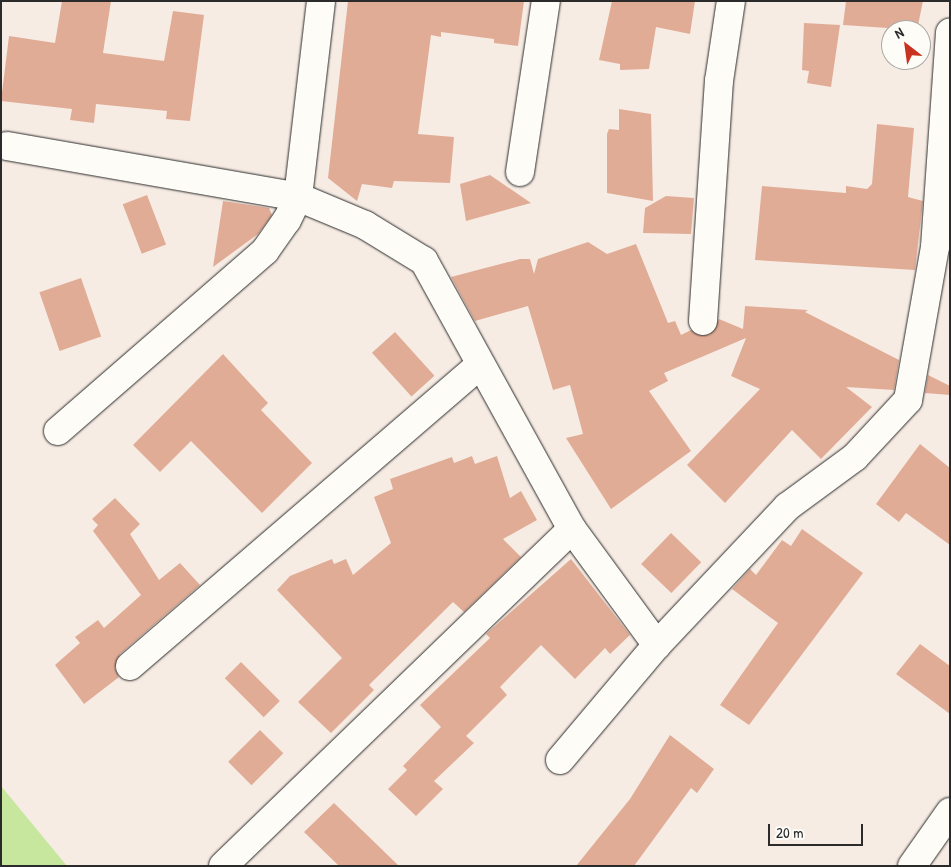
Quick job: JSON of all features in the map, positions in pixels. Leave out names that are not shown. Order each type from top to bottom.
[{"type":"street","points":[[58,432],[265,250],[298,197],[321,1]]},
{"type":"street","points":[[520,172],[546,1]]},
{"type":"street","points":[[703,321],[720,81],[731,1]]},
{"type":"street","points":[[560,760],[657,645],[786,507],[854,457],[908,400],[936,247],[950,33]]},
{"type":"street","points":[[7,146],[298,197],[365,224],[424,261],[572,529],[657,645]]},
{"type":"street","points":[[130,666],[480,365]]},
{"type":"street","points":[[223,866],[572,529]]},
{"type":"street","points":[[912,866],[950,812]]},
{"type":"green space","points":[[1,786],[67,866],[1,866]]},
{"type":"building","points":[[62,1],[111,1],[103,53],[164,61],[173,11],[204,15],[190,121],[166,119],[167,111],[96,104],[94,123],[70,120],[72,109],[1,101],[9,36],[55,43]]},
{"type":"building","points":[[348,1],[524,1],[518,46],[494,43],[494,39],[441,32],[441,37],[431,35],[418,134],[454,137],[450,183],[394,181],[392,188],[362,184],[357,201],[328,178]]},
{"type":"building","points":[[612,1],[695,1],[690,34],[656,27],[649,69],[620,70],[620,64],[599,60]]},
{"type":"building","points":[[846,1],[923,1],[919,20],[881,20],[881,28],[843,25]]},
{"type":"building","points":[[804,23],[840,25],[831,87],[807,83],[809,71],[802,70]]},
{"type":"building","points":[[619,109],[651,114],[653,201],[607,193],[607,134],[609,129],[619,130]]},
{"type":"building","points":[[877,124],[914,128],[908,197],[923,201],[915,270],[755,260],[762,186],[846,193],[846,186],[867,189],[872,184]]},
{"type":"building","points":[[490,175],[531,203],[466,221],[460,184]]},
{"type":"building","points":[[147,195],[166,244],[142,254],[123,204]]},
{"type":"building","points":[[666,196],[694,198],[691,234],[643,233],[645,208]]},
{"type":"building","points":[[223,201],[269,208],[272,215],[258,234],[213,267]]},
{"type":"building","points":[[588,242],[607,254],[636,244],[668,323],[675,321],[681,335],[691,330],[709,335],[719,319],[743,329],[745,306],[808,310],[805,312],[899,360],[894,390],[846,387],[872,407],[821,459],[792,430],[725,503],[687,465],[760,389],[731,376],[746,338],[664,373],[668,381],[649,391],[691,451],[611,509],[566,438],[583,434],[570,385],[553,390],[528,306],[475,321],[451,277],[520,259],[530,259],[534,274],[538,259]]},
{"type":"building","points":[[81,278],[101,337],[60,351],[39,292]]},
{"type":"building","points":[[395,332],[434,376],[411,397],[372,353]]},
{"type":"building","points":[[223,354],[268,403],[261,410],[312,463],[262,513],[191,441],[160,472],[133,445]]},
{"type":"building","points":[[928,375],[950,386],[950,395],[925,393]]},
{"type":"building","points":[[920,444],[950,468],[950,545],[906,513],[899,522],[876,504]]},
{"type":"building","points":[[472,456],[475,464],[497,456],[510,498],[521,491],[537,520],[503,539],[521,557],[464,612],[453,602],[369,685],[374,690],[331,733],[298,702],[342,658],[277,590],[290,576],[332,559],[334,564],[346,559],[353,575],[391,543],[374,497],[393,489],[390,479],[452,457],[454,463]]},
{"type":"building","points":[[115,498],[140,524],[130,534],[159,580],[180,563],[200,585],[120,654],[115,668],[119,677],[84,704],[55,665],[80,643],[75,637],[98,620],[104,628],[141,595],[93,531],[98,525],[92,519]]},
{"type":"building","points":[[802,529],[863,573],[749,725],[720,705],[778,623],[732,589],[750,569],[756,575],[782,540],[791,546]]},
{"type":"building","points":[[671,533],[701,562],[671,593],[641,564]]},
{"type":"building","points":[[571,559],[630,635],[610,654],[605,648],[575,679],[541,645],[500,687],[507,695],[466,736],[474,743],[434,781],[443,789],[416,816],[388,789],[407,770],[403,766],[441,727],[420,705],[490,638],[486,634]]},
{"type":"building","points":[[920,644],[950,666],[950,714],[896,674]]},
{"type":"building","points":[[241,662],[280,701],[264,717],[225,678]]},
{"type":"building","points":[[260,730],[283,753],[252,785],[228,762]]},
{"type":"building","points":[[670,735],[714,769],[697,793],[691,788],[634,866],[576,866],[630,799]]},
{"type":"building","points":[[334,803],[399,866],[339,866],[304,832]]}]
